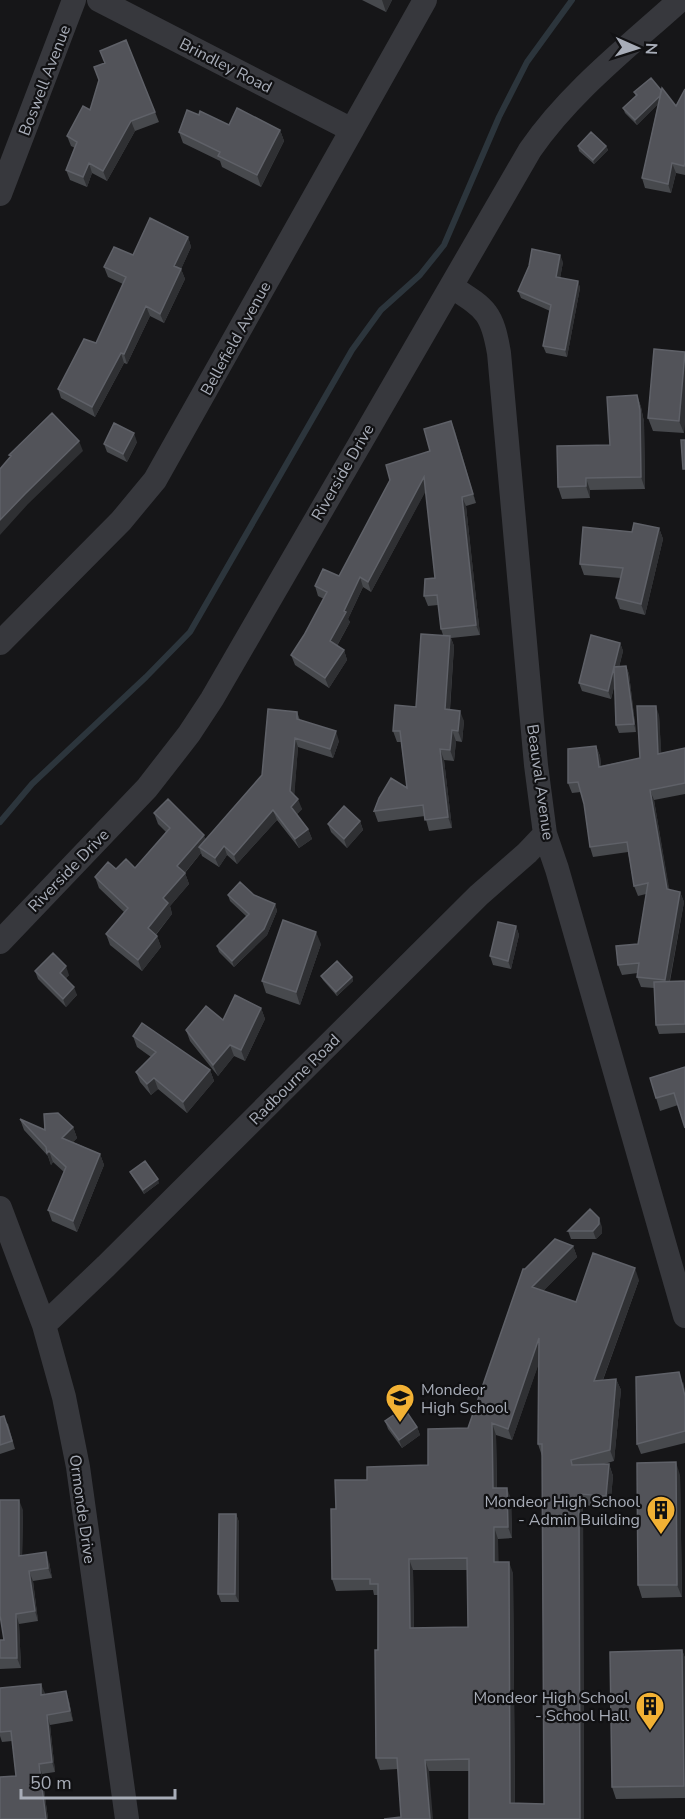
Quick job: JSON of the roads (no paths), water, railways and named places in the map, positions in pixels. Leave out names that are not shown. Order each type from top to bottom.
[{"type":"street","name":"Boswell Avenue","points":[[0,194],[74,0]]},
{"type":"street","name":"Brindley Road","points":[[99,0],[352,130]]},
{"type":"street","name":"Bellefield Avenue","points":[[0,643],[121,521],[155,480],[425,0]]},
{"type":"street","name":"Riverside Drive","points":[[0,942],[147,788],[189,734],[212,699],[327,497],[518,170],[545,128],[561,109],[680,0]]},
{"type":"street","name":"Beauval Avenue","points":[[452,286],[475,302],[486,312],[492,322],[499,353],[536,765],[545,834],[685,1316]]},
{"type":"street","name":"Radbourne Road","points":[[44,1325],[479,895],[545,834]]},
{"type":"street","name":"Ormonde Drive","points":[[0,1208],[44,1325],[64,1397],[78,1467],[127,1819]]},
{"type":"waterway","points":[[0,822],[32,784],[146,677],[190,632],[352,350],[381,310],[420,275],[444,245],[499,117],[527,62],[572,0]]},
{"type":"place","name":"Mondeor High School","points":[[400,1424]]},
{"type":"place","name":"Mondeor High School - Admin Building","points":[[661,1536]]},
{"type":"place","name":"Mondeor High School - School Hall","points":[[650,1732]]}]
